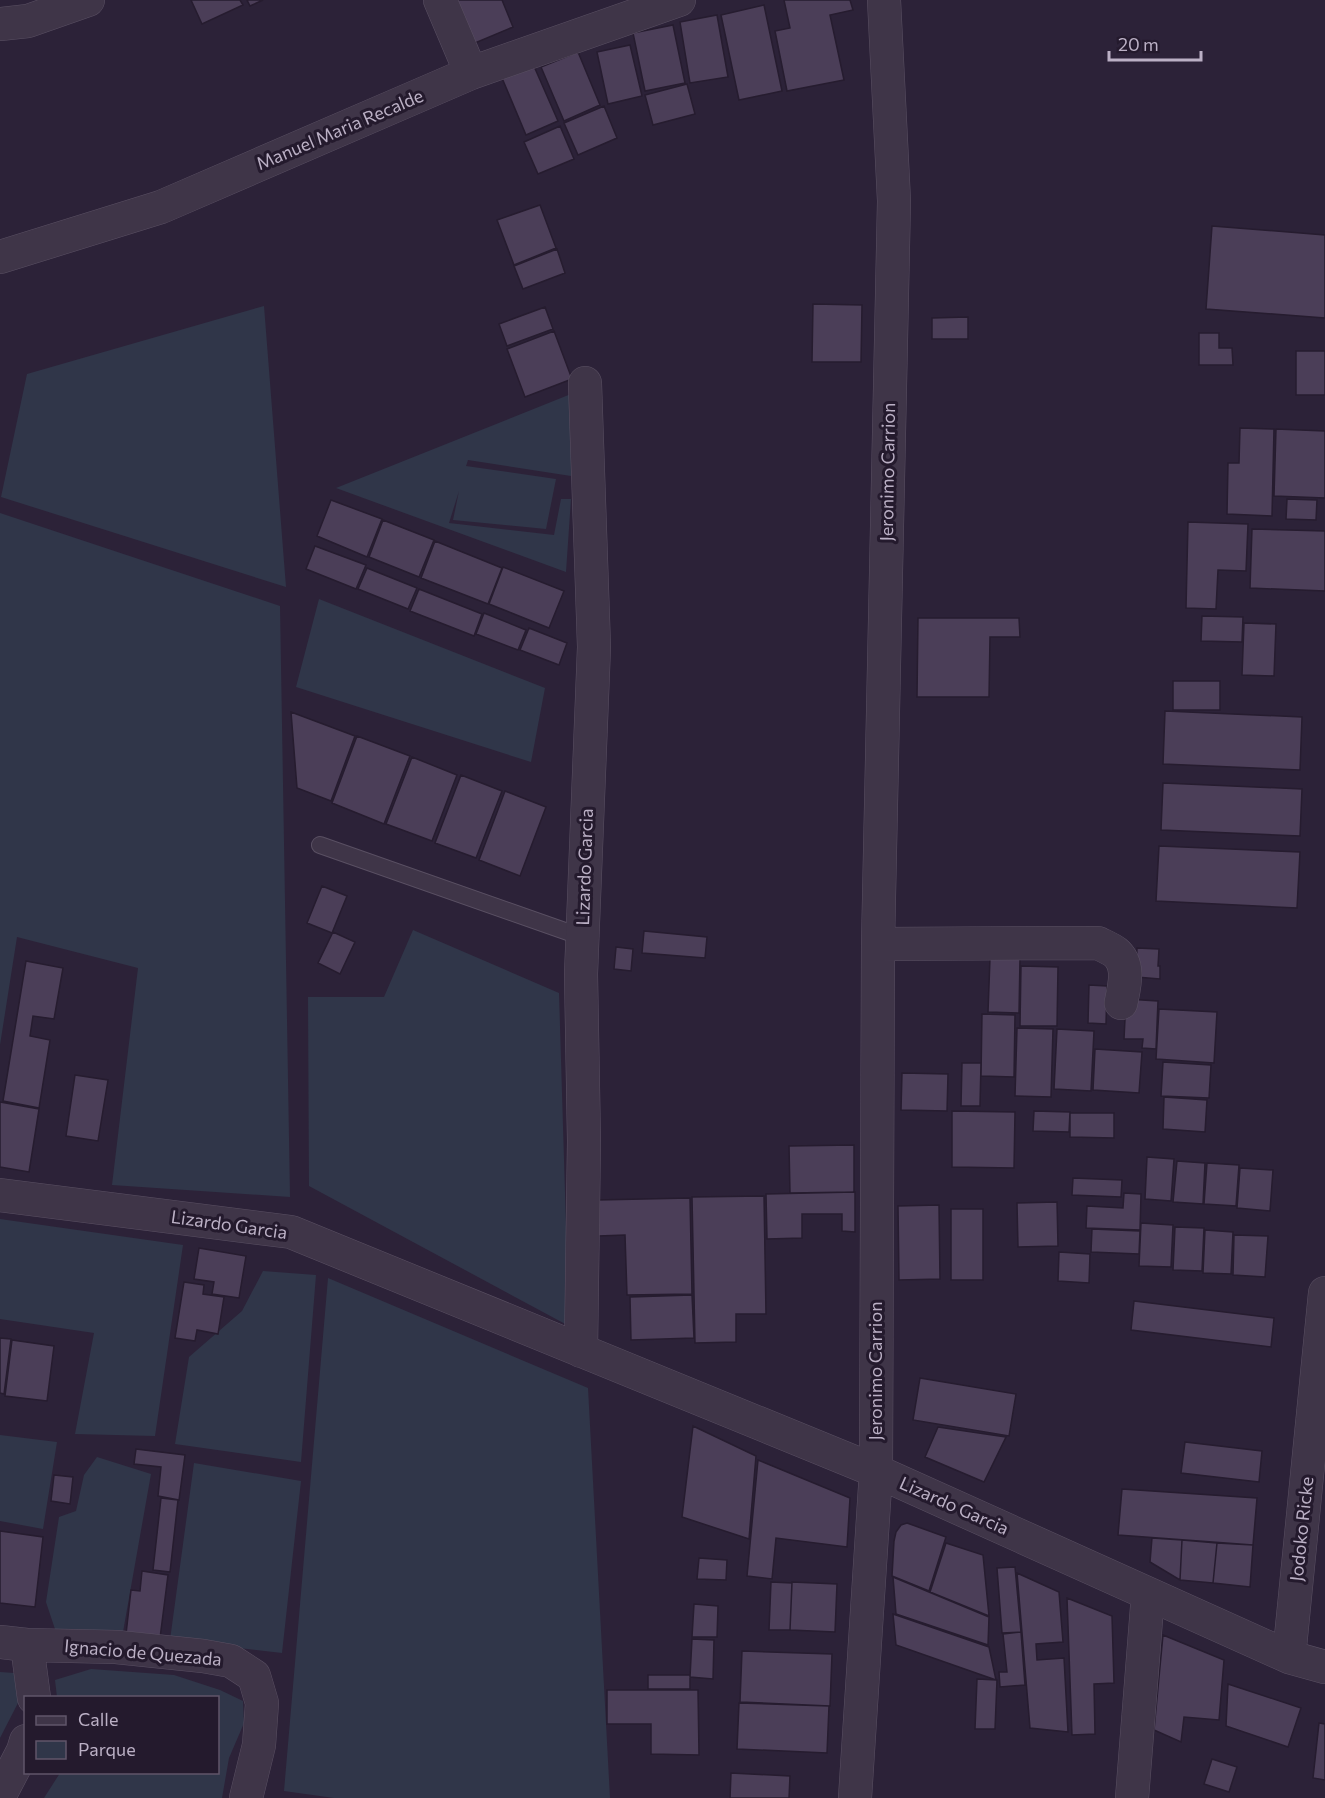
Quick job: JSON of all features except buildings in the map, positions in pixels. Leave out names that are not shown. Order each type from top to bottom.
[{"type":"street","points":[[0,24],[28,21],[88,0]]},
{"type":"street","points":[[440,0],[471,73]]},
{"type":"street","name":"Manuel Maria Recalde","points":[[0,257],[161,207],[471,73],[679,0]]},
{"type":"street","name":"Jeronimo Carrion","points":[[855,1798],[876,1471],[878,944],[894,201],[884,0]]},
{"type":"street","name":"Lizardo Garcia","points":[[581,1351],[584,1141],[582,937],[594,647],[585,383]]},
{"type":"street","points":[[878,944],[1098,943],[1117,953],[1125,966],[1121,1003]]},
{"type":"street","name":"Lizardo Garcia","points":[[0,1195],[291,1232],[876,1471],[1289,1657],[1325,1667]]},
{"type":"street","name":"Jodoko Ricke","points":[[1289,1657],[1325,1293]]},
{"type":"street","points":[[1132,1798],[1148,1594]]},
{"type":"street","points":[[14,1643],[33,1696]]},
{"type":"street","name":"Ignacio de Quezada","points":[[14,1643],[116,1647],[203,1656],[231,1661],[254,1676],[262,1703],[259,1745],[246,1798]]},
{"type":"street","points":[[0,1795],[24,1747]]},
{"type":"lane","points":[[320,845],[582,937]]},
{"type":"green space","points":[[264,306],[286,587],[1,497],[27,374]]},
{"type":"green space","points":[[571,394],[571,476],[468,460],[466,466],[556,479],[546,529],[453,520],[459,491],[449,523],[554,535],[561,499],[571,499],[566,572],[336,488]]},
{"type":"green space","points":[[0,513],[280,606],[290,1197],[112,1185],[138,968],[17,937],[0,1045]]},
{"type":"green space","points":[[319,599],[545,688],[531,762],[296,687]]},
{"type":"green space","points":[[413,930],[559,993],[569,1326],[309,1186],[308,997],[384,997]]},
{"type":"green space","points":[[0,1219],[183,1245],[155,1436],[75,1434],[94,1333],[0,1319]]},
{"type":"green space","points":[[263,1271],[316,1275],[301,1462],[175,1444],[189,1357],[242,1311]]},
{"type":"green space","points":[[328,1278],[588,1388],[610,1798],[334,1798],[284,1791]]},
{"type":"green space","points":[[0,1435],[57,1442],[43,1529],[0,1521]]},
{"type":"green space","points":[[97,1457],[151,1474],[123,1632],[56,1632],[46,1602],[59,1517],[76,1511],[84,1475]]},
{"type":"green space","points":[[194,1463],[301,1481],[282,1653],[170,1640]]},
{"type":"green space","points":[[91,1669],[174,1675],[220,1690],[243,1701],[244,1723],[229,1758],[222,1798],[44,1798],[59,1774],[219,1774],[219,1696],[57,1696],[55,1680]]},
{"type":"green space","points":[[0,1672],[14,1673],[19,1701],[0,1738]]}]
